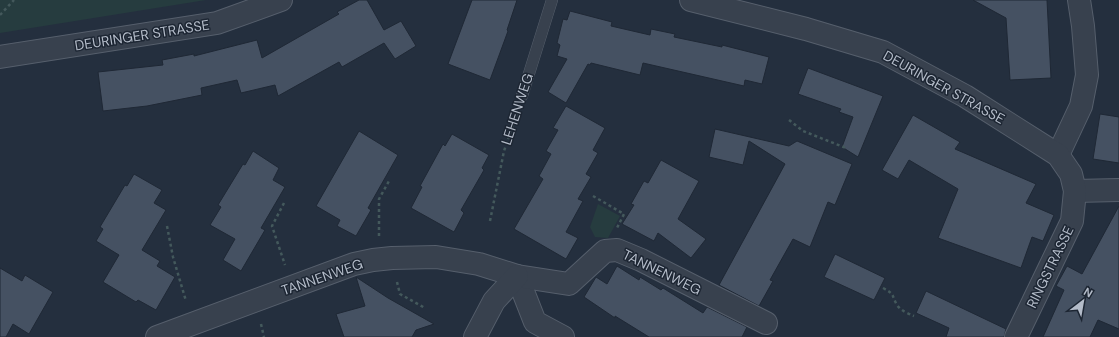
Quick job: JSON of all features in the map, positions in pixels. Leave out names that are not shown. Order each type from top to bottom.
[{"type":"street","name":"DEURINGER STRASSE","points":[[0,57],[217,23],[281,0]]},
{"type":"street","name":"DEURINGER STRASSE","points":[[691,0],[806,28],[883,52],[965,96],[1058,156],[1071,174],[1075,191]]},
{"type":"street","points":[[1058,156],[1081,106],[1087,75],[1083,26],[1079,0]]},
{"type":"street","points":[[1075,191],[1119,190]]},
{"type":"street","name":"RINGSTRASSE","points":[[1016,337],[1072,222],[1075,191]]},
{"type":"street","name":"TANNENWEG","points":[[156,337],[354,264],[386,259],[436,257],[479,264],[517,276],[569,284],[605,250],[617,250],[641,260],[766,323]]},
{"type":"street","points":[[475,337],[494,301],[517,276],[535,322],[564,337]]},
{"type":"lane","name":"LEHENWEG","points":[[522,96],[552,0]]},
{"type":"path","points":[[0,15],[14,0]]},
{"type":"path","name":"LEHENWEG","points":[[490,221],[504,151],[522,96]]},
{"type":"path","points":[[789,120],[803,131],[846,148]]},
{"type":"path","points":[[389,181],[379,199],[386,259],[400,294],[426,308]]},
{"type":"path","points":[[593,196],[624,214],[605,250]]},
{"type":"path","points":[[284,203],[272,226],[291,287]]},
{"type":"path","points":[[168,226],[173,257],[187,303]]},
{"type":"path","points":[[883,288],[894,295],[898,306],[903,311],[914,316]]},
{"type":"green space","points":[[0,0],[206,0],[0,33]]},
{"type":"green space","points":[[598,204],[620,216],[608,238],[595,237],[590,227]]},
{"type":"building","points":[[359,0],[367,0],[384,30],[401,21],[416,46],[395,59],[384,43],[342,67],[339,62],[278,96],[275,85],[241,93],[237,80],[201,88],[202,95],[147,106],[103,111],[98,72],[163,65],[162,60],[194,54],[194,56],[257,40],[262,58],[339,14],[337,12]]},
{"type":"building","points":[[472,0],[517,0],[507,30],[508,31],[490,80],[448,64]]},
{"type":"building","points":[[973,0],[1047,0],[1051,78],[1010,80],[1006,18]]},
{"type":"building","points":[[570,11],[612,22],[611,26],[650,35],[651,29],[675,34],[674,37],[722,47],[722,45],[769,57],[762,84],[745,80],[744,86],[643,63],[640,75],[591,63],[590,65],[588,64],[566,103],[548,92],[567,59],[557,56],[560,45],[557,43],[563,19],[567,20]]},
{"type":"building","points":[[808,68],[883,96],[858,157],[842,147],[853,117],[839,112],[841,109],[798,94]]},
{"type":"building","points":[[566,106],[605,128],[593,150],[598,153],[586,174],[591,177],[578,199],[583,201],[566,232],[578,238],[566,259],[514,229],[543,179],[539,176],[551,154],[546,151],[558,130],[553,128]]},
{"type":"building","points":[[1100,114],[1119,117],[1119,163],[1093,159]]},
{"type":"building","points":[[913,115],[960,142],[955,149],[1036,184],[1026,203],[1054,215],[1043,241],[1032,237],[1021,268],[938,238],[958,189],[909,160],[898,179],[882,170]]},
{"type":"building","points":[[715,129],[789,146],[797,141],[852,164],[835,205],[828,202],[810,247],[793,239],[770,280],[773,281],[759,306],[719,285],[785,164],[749,141],[743,165],[709,157]]},
{"type":"building","points":[[359,131],[398,155],[368,208],[371,210],[356,236],[337,226],[340,220],[316,206]]},
{"type":"building","points":[[452,134],[489,155],[482,168],[484,170],[461,210],[464,213],[454,232],[411,208],[422,187],[420,186],[443,144],[445,146]]},
{"type":"building","points":[[253,151],[279,168],[273,180],[285,187],[261,228],[265,230],[241,271],[223,260],[235,239],[210,225],[221,207],[218,205],[243,164],[245,165]]},
{"type":"building","points":[[661,160],[699,181],[678,219],[706,239],[691,258],[658,233],[654,241],[622,224],[634,205],[631,204],[644,181],[648,183]]},
{"type":"building","points":[[134,174],[162,190],[154,203],[166,210],[142,250],[160,261],[157,266],[175,277],[156,310],[138,300],[136,302],[103,282],[119,255],[96,241],[103,229],[100,227],[125,185],[127,186]]},
{"type":"building","points":[[1119,206],[1119,329],[1098,320],[1090,337],[1043,337],[1064,290],[1056,286],[1067,266],[1082,274]]},
{"type":"building","points":[[835,254],[885,278],[874,300],[824,277]]},
{"type":"building","points":[[617,266],[639,280],[640,277],[661,290],[663,288],[703,313],[707,307],[747,327],[742,337],[649,337],[615,316],[615,318],[584,297],[596,277],[607,284]]},
{"type":"building","points":[[0,268],[22,281],[25,275],[53,292],[29,334],[13,324],[6,337],[0,337]]},
{"type":"building","points":[[356,277],[388,298],[434,324],[416,330],[412,337],[344,337],[336,314],[365,306]]},
{"type":"building","points":[[926,291],[1006,329],[1004,337],[946,337],[949,328],[916,313]]}]
